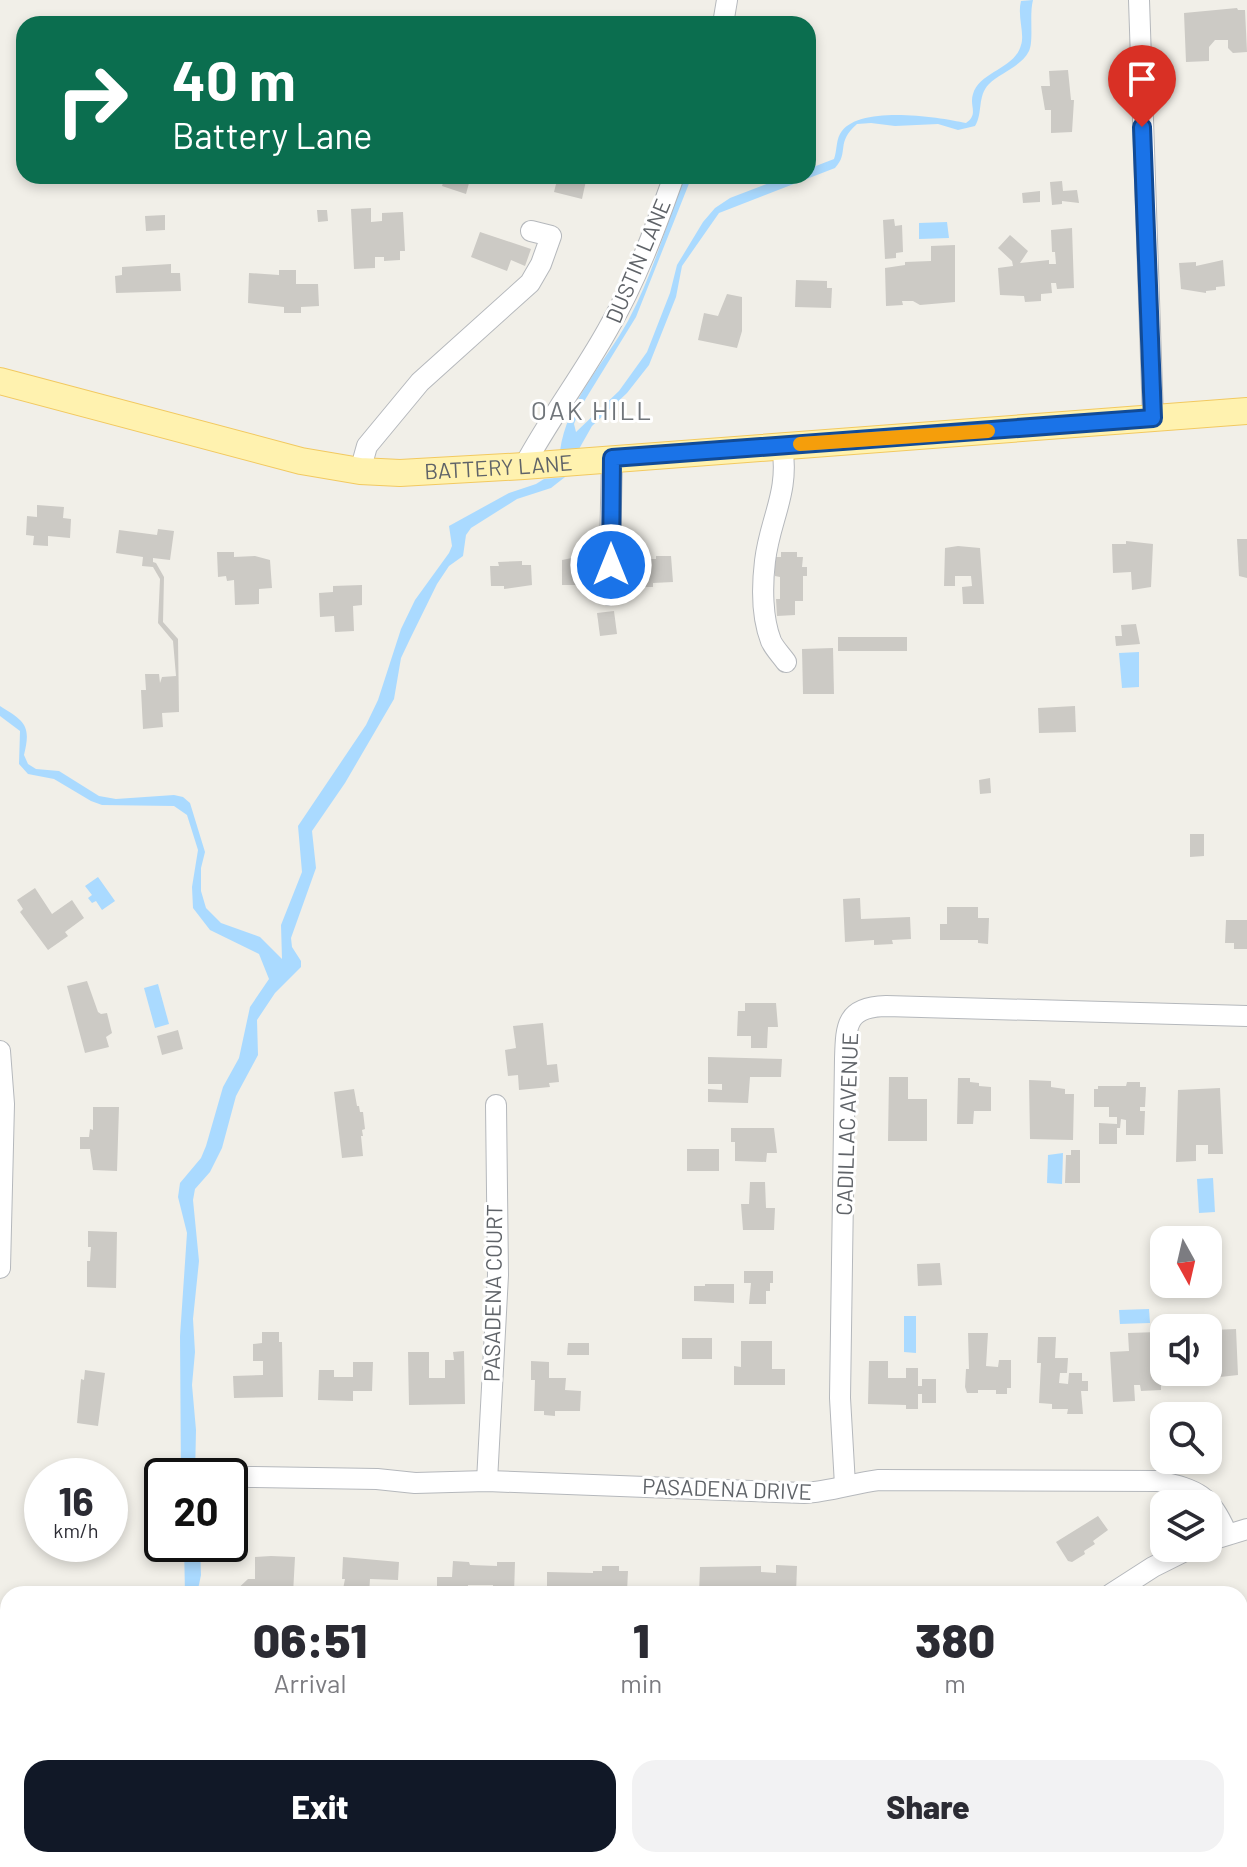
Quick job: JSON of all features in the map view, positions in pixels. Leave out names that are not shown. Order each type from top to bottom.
[{"type":"main road","name":"BATTERY LANE","points":[[0,381],[301,461],[360,471],[433,473],[1247,411]]},
{"type":"street","points":[[1139,0],[1153,418]]},
{"type":"street","name":"DUSTIN LANE","points":[[524,466],[607,332],[631,286],[671,184]]},
{"type":"street","points":[[360,471],[367,446],[420,382],[530,283],[551,236],[531,231]]},
{"type":"street","points":[[782,445],[785,466],[779,507],[765,560],[764,607],[772,642],[786,662]]},
{"type":"street","points":[[609,595],[612,458]]},
{"type":"street","name":"CADILLAC AVENUE","points":[[845,1485],[840,1398],[845,1059],[848,1025],[853,1016],[861,1009],[886,1006],[1247,1016]]},
{"type":"street","points":[[0,1051],[4,1104],[0,1268]]},
{"type":"street","name":"PASADENA COURT","points":[[487,1481],[498,1275],[496,1105]]},
{"type":"street","name":"PASADENA DRIVE","points":[[249,1477],[377,1479],[415,1483],[487,1481],[804,1493],[830,1491],[845,1485],[879,1480],[1158,1481],[1188,1487],[1203,1495],[1215,1509],[1227,1535]]},
{"type":"street","points":[[1123,1586],[1163,1562]]},
{"type":"water","points":[[1033,0],[1029,51],[985,89],[975,126],[958,130],[938,124],[857,124],[846,137],[842,157],[835,168],[816,175],[816,166],[834,159],[840,134],[862,119],[898,115],[966,123],[970,120],[972,98],[977,86],[1018,53],[1022,40],[1021,1]]},
{"type":"water","points":[[681,184],[689,184],[636,317],[580,408],[574,424],[576,432],[619,391],[647,352],[670,293],[677,265],[703,222],[715,208],[730,198],[766,184],[794,184],[719,213],[682,266],[676,297],[649,365],[627,393],[592,426],[579,449],[560,451],[578,399],[637,304]]},
{"type":"water","points":[[947,222],[949,238],[919,239],[919,223]]},
{"type":"water","points":[[565,477],[551,488],[517,499],[471,528],[466,535],[463,556],[449,566],[437,584],[401,658],[394,699],[345,783],[312,831],[316,868],[291,938],[301,967],[275,993],[257,1020],[258,1055],[236,1096],[222,1148],[210,1172],[195,1189],[193,1200],[199,1261],[193,1319],[195,1458],[181,1458],[180,1336],[187,1233],[178,1197],[180,1183],[201,1158],[223,1087],[239,1058],[250,1007],[269,979],[259,954],[210,930],[193,908],[192,887],[198,850],[187,815],[174,806],[102,805],[54,779],[28,774],[19,764],[20,731],[0,716],[0,706],[16,716],[24,726],[27,737],[24,755],[28,764],[36,769],[59,771],[99,796],[116,799],[174,795],[190,803],[205,852],[201,891],[206,908],[221,923],[260,937],[282,959],[281,925],[302,872],[298,826],[366,725],[378,700],[401,629],[415,600],[452,546],[449,526],[509,493],[544,479]]},
{"type":"water","points":[[1139,652],[1139,687],[1122,688],[1119,653]]},
{"type":"water","points":[[98,877],[115,901],[102,910],[96,901],[92,903],[88,898],[92,895],[85,886]]},
{"type":"water","points":[[158,984],[169,1024],[155,1028],[144,988]]},
{"type":"water","points":[[1063,1153],[1062,1184],[1047,1183],[1048,1155]]},
{"type":"water","points":[[1213,1178],[1215,1212],[1199,1213],[1197,1179]]},
{"type":"water","points":[[1149,1309],[1150,1323],[1120,1324],[1119,1310]]},
{"type":"water","points":[[904,1316],[916,1316],[916,1353],[904,1352]]},
{"type":"water","points":[[184,1562],[201,1562],[199,1586],[185,1586]]},
{"type":"building","points":[[1245,10],[1247,52],[1233,53],[1228,48],[1228,40],[1215,40],[1209,47],[1209,61],[1186,62],[1184,13]]},
{"type":"building","points":[[1068,70],[1071,100],[1074,100],[1072,132],[1051,133],[1051,110],[1045,110],[1041,86],[1050,86],[1049,71]]},
{"type":"building","points":[[1062,181],[1063,191],[1077,190],[1079,203],[1062,201],[1062,204],[1052,205],[1050,182]]},
{"type":"building","points":[[443,184],[469,184],[466,194]]},
{"type":"building","points":[[556,184],[585,184],[582,199],[554,192]]},
{"type":"building","points":[[1040,191],[1040,202],[1023,203],[1022,193]]},
{"type":"building","points":[[371,208],[371,222],[382,221],[382,213],[403,212],[405,251],[400,251],[400,260],[384,261],[384,257],[375,257],[375,268],[354,269],[351,209]]},
{"type":"building","points":[[317,210],[327,210],[328,221],[318,222]]},
{"type":"building","points":[[165,215],[165,230],[146,231],[145,216]]},
{"type":"building","points":[[894,219],[895,226],[902,225],[903,252],[896,253],[896,258],[885,259],[883,220]]},
{"type":"building","points":[[1072,228],[1074,288],[1057,289],[1056,283],[1051,283],[1052,293],[1041,294],[1041,301],[1025,302],[1024,296],[1000,295],[998,268],[1013,266],[1012,261],[998,248],[1010,235],[1028,251],[1020,263],[1049,260],[1049,264],[1056,264],[1051,230]]},
{"type":"building","points":[[480,232],[531,249],[525,266],[511,260],[507,271],[471,257]]},
{"type":"building","points":[[955,245],[955,302],[920,305],[902,301],[903,305],[886,306],[885,268],[905,265],[905,262],[931,261],[931,246]]},
{"type":"building","points":[[1223,260],[1225,286],[1206,293],[1181,289],[1179,263],[1196,262],[1196,266]]},
{"type":"building","points":[[171,264],[171,273],[180,273],[181,291],[116,293],[115,276],[122,275],[122,267]]},
{"type":"building","points":[[279,270],[296,270],[296,284],[318,284],[319,306],[301,307],[301,313],[284,313],[284,307],[248,303],[249,273],[279,275]]},
{"type":"building","points":[[796,280],[827,281],[827,288],[832,288],[831,308],[795,307]]},
{"type":"building","points":[[727,294],[742,297],[742,331],[737,348],[698,340],[704,313],[718,316]]},
{"type":"building","points":[[37,505],[64,507],[63,518],[71,519],[70,538],[48,536],[48,546],[33,545],[34,536],[26,535],[27,516],[37,517]]},
{"type":"building","points":[[158,529],[174,531],[170,560],[153,558],[153,562],[164,577],[163,622],[178,639],[179,712],[162,713],[163,727],[143,729],[141,690],[146,690],[145,674],[159,674],[160,683],[162,677],[176,676],[173,641],[158,623],[160,579],[153,567],[142,566],[143,557],[116,553],[119,530],[157,535]]},
{"type":"building","points":[[1237,539],[1247,539],[1247,578],[1239,576]]},
{"type":"building","points":[[1126,541],[1153,544],[1151,587],[1132,590],[1131,572],[1113,573],[1112,544],[1126,544]]},
{"type":"building","points":[[945,548],[980,548],[984,604],[963,604],[962,587],[972,586],[971,576],[955,576],[955,586],[944,586]]},
{"type":"building","points":[[217,552],[234,552],[234,557],[255,556],[270,560],[272,588],[259,589],[259,604],[235,605],[234,580],[227,581],[226,576],[218,577]]},
{"type":"building","points":[[781,552],[797,552],[797,557],[803,557],[802,567],[807,567],[807,576],[803,576],[803,601],[795,601],[795,615],[777,616],[780,577],[775,576],[775,557],[781,557]]},
{"type":"building","points":[[656,556],[671,556],[673,582],[653,583],[653,587],[644,587],[642,559],[656,559]]},
{"type":"building","points":[[572,558],[597,564],[597,585],[562,585],[562,560]]},
{"type":"building","points":[[522,561],[522,565],[531,565],[532,585],[504,589],[504,586],[491,586],[490,566],[499,566],[498,562]]},
{"type":"building","points":[[362,585],[362,605],[353,606],[354,631],[335,632],[334,616],[320,617],[319,593],[333,592],[333,586]]},
{"type":"building","points":[[614,611],[617,634],[600,636],[597,613]]},
{"type":"building","points":[[1136,624],[1140,644],[1116,646],[1115,636],[1122,636],[1121,625]]},
{"type":"building","points":[[838,637],[907,637],[907,651],[838,651]]},
{"type":"building","points":[[833,648],[834,694],[803,694],[802,649]]},
{"type":"building","points":[[1075,706],[1076,732],[1039,733],[1038,708]]},
{"type":"building","points":[[990,778],[991,793],[980,794],[979,780]]},
{"type":"building","points":[[1190,834],[1204,834],[1204,856],[1190,857]]},
{"type":"building","points":[[35,888],[52,914],[72,900],[84,918],[65,932],[68,936],[48,950],[20,912],[23,909],[17,900]]},
{"type":"building","points":[[860,898],[861,919],[910,917],[911,939],[874,945],[874,940],[845,942],[843,899]]},
{"type":"building","points":[[947,907],[978,907],[978,918],[989,918],[988,944],[978,943],[978,940],[940,940],[940,924],[947,924]]},
{"type":"building","points":[[1226,920],[1247,920],[1247,949],[1234,949],[1234,943],[1225,943]]},
{"type":"building","points":[[87,981],[98,1012],[107,1013],[112,1033],[106,1037],[109,1047],[85,1053],[67,986]]},
{"type":"building","points":[[745,1003],[776,1003],[778,1027],[768,1027],[767,1048],[751,1048],[751,1036],[737,1036],[738,1011],[745,1011]]},
{"type":"building","points":[[543,1023],[547,1065],[557,1064],[559,1082],[549,1083],[550,1087],[519,1090],[518,1075],[508,1076],[505,1050],[516,1048],[513,1026]]},
{"type":"building","points":[[178,1030],[183,1049],[162,1055],[157,1036]]},
{"type":"building","points":[[708,1057],[782,1059],[781,1077],[750,1077],[748,1103],[708,1102],[708,1089],[722,1090],[722,1084],[708,1084]]},
{"type":"building","points":[[889,1077],[908,1077],[908,1099],[927,1099],[927,1141],[888,1141]]},
{"type":"building","points":[[958,1078],[970,1078],[970,1082],[979,1083],[979,1086],[991,1087],[991,1111],[974,1111],[973,1124],[957,1124]]},
{"type":"building","points":[[1029,1080],[1051,1081],[1051,1087],[1065,1089],[1065,1094],[1074,1094],[1073,1140],[1030,1139]]},
{"type":"building","points":[[1127,1082],[1140,1082],[1140,1087],[1146,1087],[1145,1107],[1140,1107],[1140,1111],[1145,1111],[1144,1135],[1126,1135],[1126,1120],[1121,1119],[1120,1128],[1117,1128],[1117,1144],[1099,1144],[1099,1123],[1117,1124],[1117,1117],[1109,1117],[1109,1107],[1094,1107],[1094,1089],[1098,1086],[1126,1086]]},
{"type":"building","points":[[1220,1088],[1223,1154],[1208,1154],[1208,1145],[1196,1145],[1196,1161],[1176,1162],[1178,1090]]},
{"type":"building","points":[[354,1089],[357,1106],[363,1112],[363,1156],[342,1158],[334,1092]]},
{"type":"building","points":[[93,1107],[119,1107],[117,1171],[93,1170],[90,1149],[80,1149],[80,1137],[89,1137],[90,1129],[93,1130]]},
{"type":"building","points":[[731,1128],[774,1128],[777,1153],[767,1153],[766,1162],[735,1161]]},
{"type":"building","points":[[687,1149],[719,1149],[719,1171],[687,1171]]},
{"type":"building","points":[[1071,1150],[1080,1150],[1080,1183],[1065,1183],[1066,1155],[1071,1155]]},
{"type":"building","points":[[750,1182],[765,1182],[766,1208],[775,1208],[774,1230],[743,1230],[741,1204],[749,1204]]},
{"type":"building","points":[[88,1231],[117,1232],[116,1288],[87,1287],[87,1261],[90,1261],[91,1247],[88,1247]]},
{"type":"building","points":[[940,1263],[942,1285],[918,1286],[917,1264]]},
{"type":"building","points":[[744,1271],[773,1271],[773,1283],[770,1283],[770,1291],[766,1291],[766,1304],[749,1304],[751,1283],[744,1283]]},
{"type":"building","points":[[734,1284],[734,1303],[694,1301],[694,1286]]},
{"type":"building","points":[[1236,1329],[1238,1375],[1222,1377],[1222,1330]]},
{"type":"building","points":[[262,1332],[279,1332],[283,1397],[234,1398],[233,1376],[263,1375],[263,1361],[253,1361],[253,1344],[262,1343]]},
{"type":"building","points":[[1150,1332],[1150,1386],[1161,1386],[1161,1390],[1141,1391],[1140,1385],[1134,1385],[1135,1401],[1113,1402],[1110,1352],[1129,1351],[1128,1333]]},
{"type":"building","points":[[968,1333],[988,1333],[986,1366],[998,1367],[999,1360],[1011,1360],[1011,1388],[1007,1388],[1007,1394],[996,1394],[996,1390],[967,1393]]},
{"type":"building","points":[[1038,1337],[1056,1337],[1055,1358],[1068,1358],[1067,1373],[1060,1373],[1059,1383],[1068,1384],[1069,1373],[1082,1373],[1082,1381],[1088,1381],[1088,1391],[1081,1391],[1083,1414],[1067,1414],[1068,1409],[1052,1409],[1052,1404],[1039,1403],[1041,1363],[1037,1363]]},
{"type":"building","points":[[682,1338],[712,1338],[712,1359],[682,1359]]},
{"type":"building","points":[[741,1341],[772,1341],[772,1369],[785,1369],[785,1385],[734,1385],[734,1366],[741,1367]]},
{"type":"building","points":[[568,1343],[589,1343],[589,1355],[567,1355]]},
{"type":"building","points":[[464,1351],[465,1404],[409,1405],[408,1352],[429,1352],[429,1378],[445,1378],[445,1360],[454,1360],[453,1352]]},
{"type":"building","points":[[531,1361],[549,1362],[549,1378],[566,1378],[565,1390],[581,1391],[580,1411],[555,1411],[555,1416],[534,1411],[535,1380],[531,1380]]},
{"type":"building","points":[[869,1361],[888,1361],[888,1378],[906,1378],[906,1368],[918,1368],[918,1386],[922,1386],[922,1379],[936,1379],[936,1403],[922,1403],[922,1394],[918,1394],[918,1409],[906,1409],[906,1405],[868,1404]]},
{"type":"building","points":[[353,1362],[373,1362],[372,1391],[353,1391],[353,1401],[318,1400],[319,1370],[334,1370],[334,1377],[353,1377]]},
{"type":"building","points":[[85,1370],[105,1373],[98,1426],[77,1423],[81,1379],[84,1380]]},
{"type":"building","points":[[1098,1516],[1108,1530],[1093,1541],[1095,1544],[1084,1551],[1085,1554],[1072,1562],[1068,1561],[1056,1542]]},
{"type":"building","points":[[255,1557],[295,1557],[293,1586],[241,1586],[248,1579],[255,1579]]},
{"type":"building","points":[[343,1557],[399,1562],[398,1580],[370,1579],[370,1586],[344,1586],[345,1579],[342,1579]]},
{"type":"building","points":[[453,1561],[497,1566],[497,1562],[515,1562],[514,1586],[437,1586],[437,1577],[452,1577]]},
{"type":"building","points":[[776,1565],[797,1566],[796,1586],[699,1586],[700,1567],[761,1566],[761,1572],[776,1573]]},
{"type":"building","points":[[602,1566],[619,1566],[619,1571],[628,1571],[627,1586],[547,1586],[547,1572],[602,1571]]},
{"type":"slow traffic","points":[[800,444],[988,431]]},
{"type":"district","name":"OAK HILL","points":[[592,411]]},
{"type":"route","points":[[611,565],[612,458],[1153,418],[1142,127]]}]
